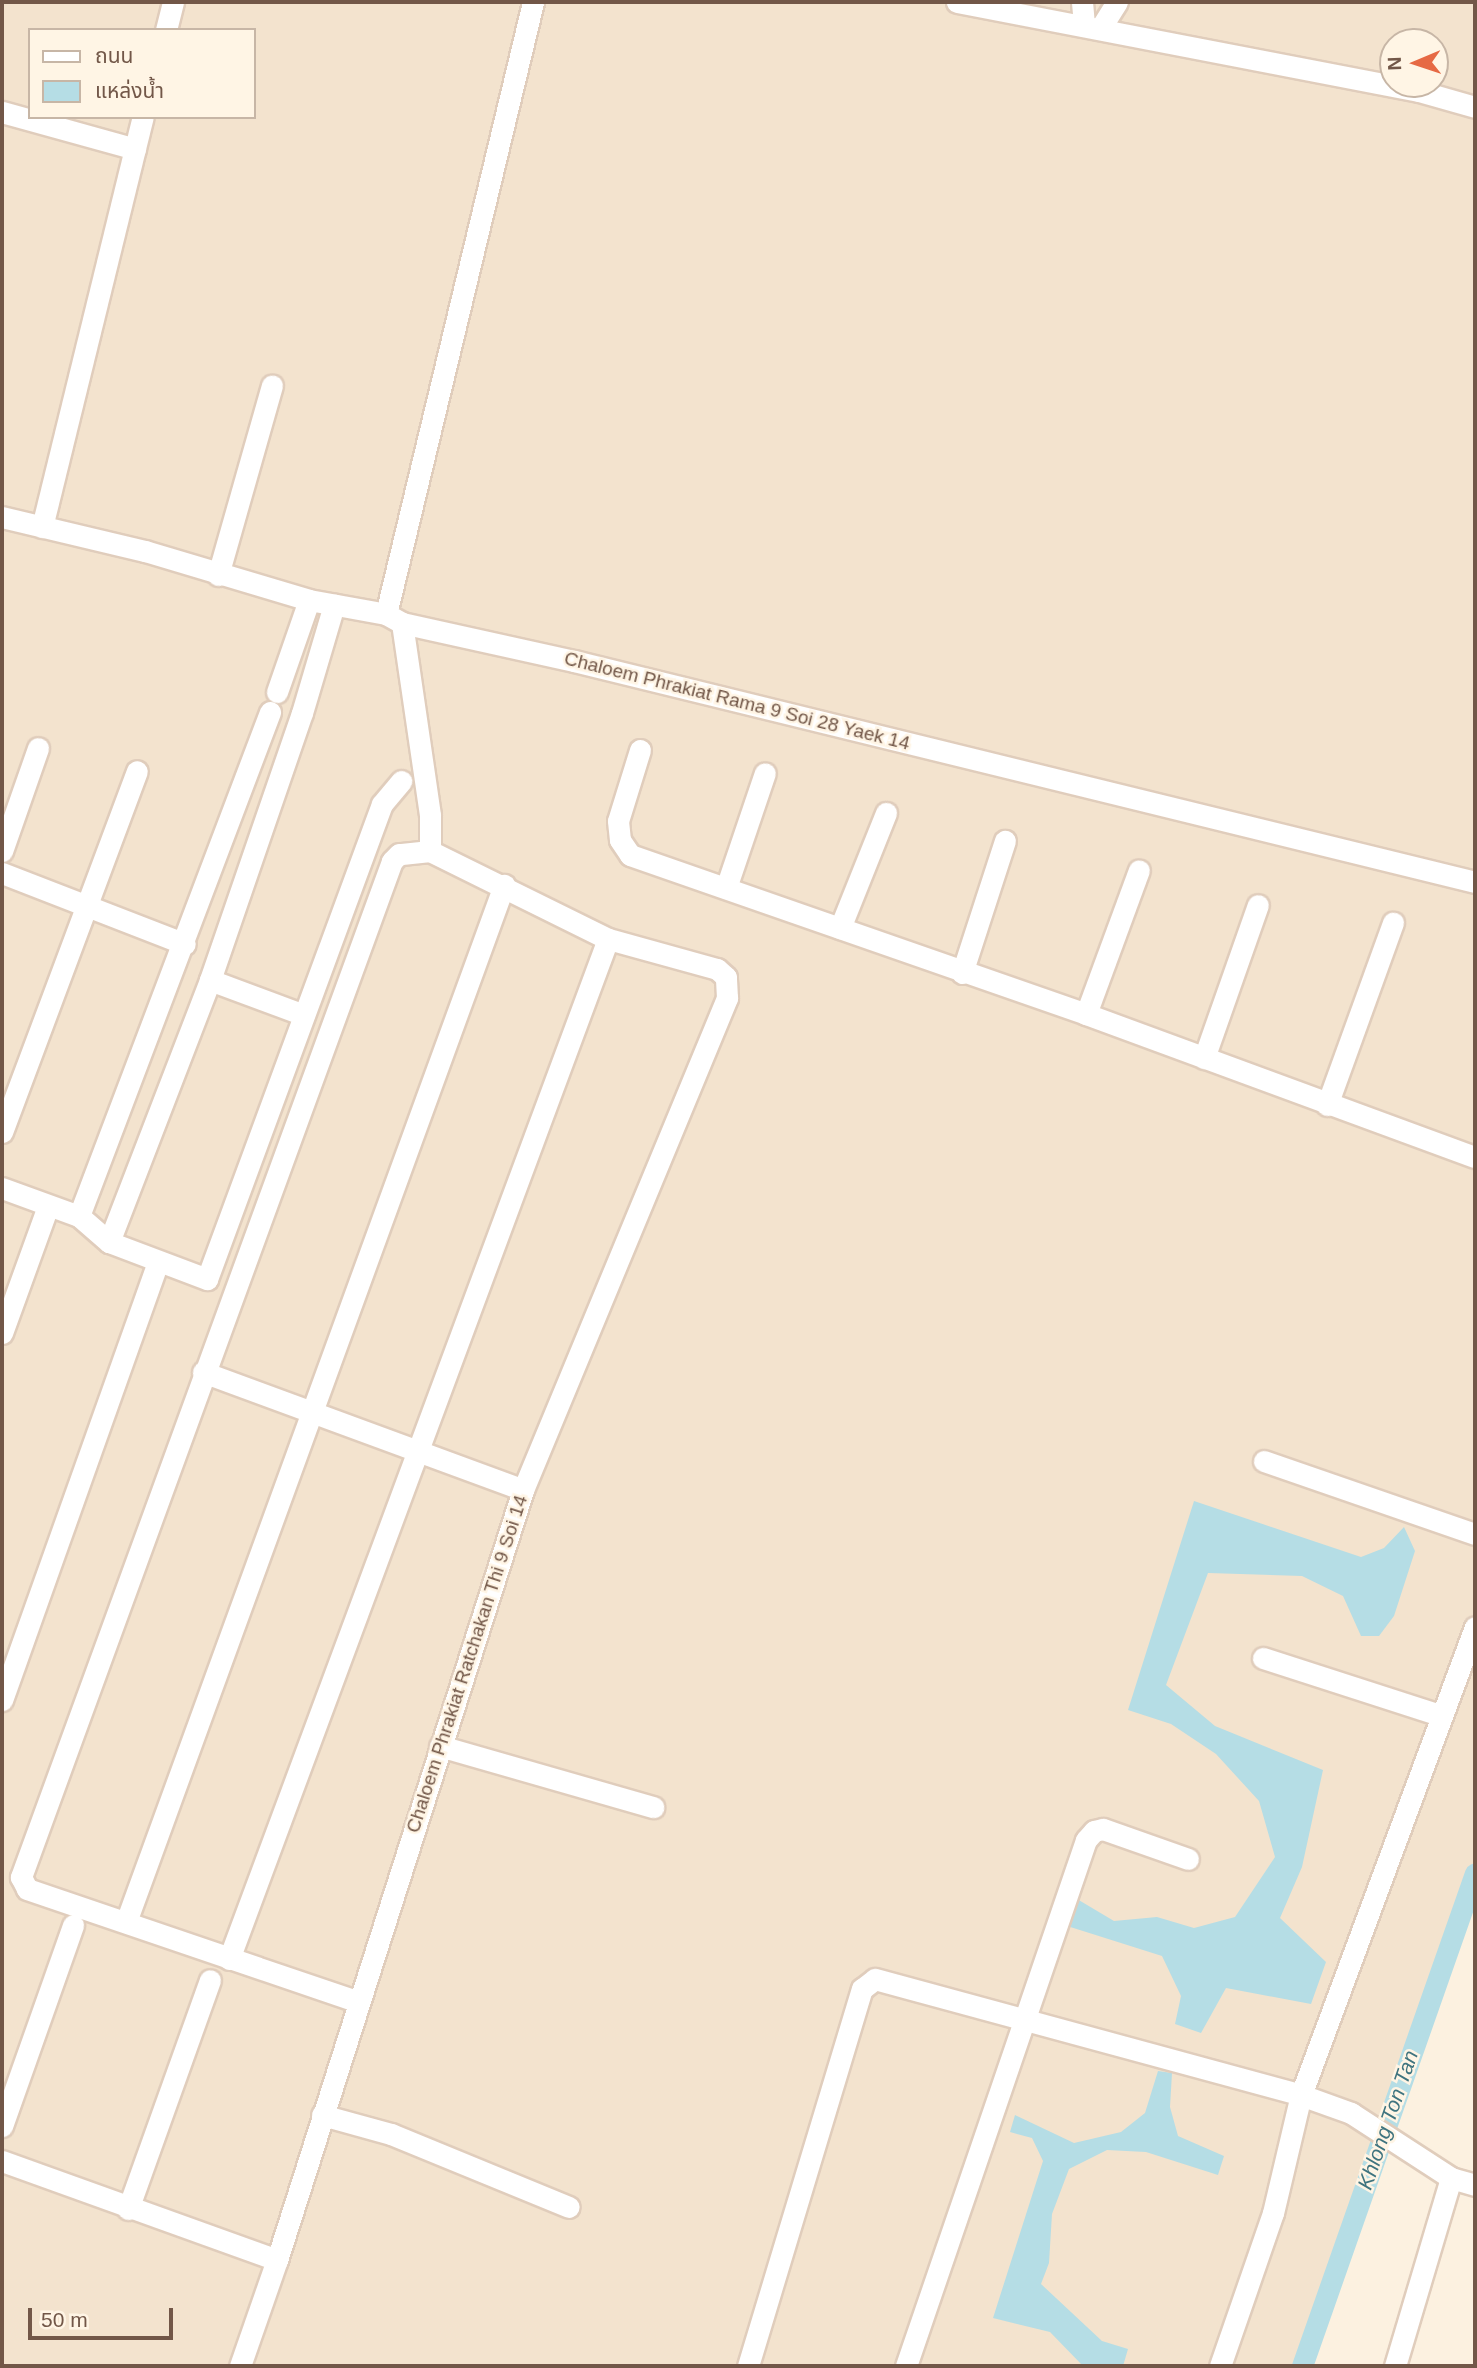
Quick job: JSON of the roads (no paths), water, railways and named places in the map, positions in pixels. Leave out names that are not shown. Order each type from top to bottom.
[{"type":"street","points":[[166,28],[173,2]]},
{"type":"street","points":[[430,851],[430,815],[394,619],[533,2]]},
{"type":"street","points":[[957,2],[1012,7],[1092,27],[1475,107]]},
{"type":"street","points":[[1082,2],[1092,27]]},
{"type":"street","points":[[1092,27],[1117,2]]},
{"type":"street","points":[[2,112],[135,149]]},
{"type":"street","points":[[42,527],[142,119]]},
{"type":"street","points":[[218,575],[272,386]]},
{"type":"street","name":"Chaloem Phrakiat Rama 9 Soi 28 Yaek 14","points":[[2,517],[145,551],[309,600],[575,661],[1475,882]]},
{"type":"street","points":[[79,1216],[201,903],[309,600]]},
{"type":"street","points":[[109,1242],[210,980],[302,713],[334,605]]},
{"type":"street","points":[[2,851],[38,748]]},
{"type":"street","points":[[640,750],[618,821],[620,840],[630,855],[962,973],[1086,1014],[1327,1105],[1475,1154]]},
{"type":"street","points":[[2,1132],[89,906],[137,771]]},
{"type":"street","points":[[726,888],[765,773]]},
{"type":"street","points":[[2,1188],[79,1216],[109,1242],[207,1279],[382,804],[401,782]]},
{"type":"street","points":[[840,928],[886,813]]},
{"type":"street","points":[[962,973],[1005,841]]},
{"type":"street","points":[[229,1959],[420,1452],[608,939],[504,885],[430,851],[399,853],[392,861],[203,1373],[22,1884],[27,1889],[127,1922],[229,1959],[358,2002]]},
{"type":"street","points":[[1086,1014],[1139,870]]},
{"type":"street","points":[[2,873],[185,944]]},
{"type":"street","points":[[127,1922],[314,1415],[504,885]]},
{"type":"street","points":[[201,903],[231,914]]},
{"type":"street","points":[[1204,1058],[1258,905]]},
{"type":"street","points":[[1327,1105],[1393,923]]},
{"type":"street","name":"Chaloem Phrakiat Ratchakan Thi 9 Soi 14","points":[[240,2366],[277,2260],[523,1490],[727,998],[726,977],[717,969],[608,939]]},
{"type":"street","points":[[210,980],[304,1015]]},
{"type":"street","points":[[153,1028],[186,1041]]},
{"type":"street","points":[[2,1333],[48,1206]]},
{"type":"street","points":[[2,1700],[158,1262]]},
{"type":"street","points":[[203,1373],[523,1490]]},
{"type":"street","points":[[1264,1461],[1475,1534]]},
{"type":"street","points":[[1220,2366],[1273,2213],[1301,2095],[1439,1715],[1475,1627]]},
{"type":"street","points":[[1263,1658],[1439,1715]]},
{"type":"street","points":[[440,1746],[653,1807]]},
{"type":"street","points":[[906,2366],[1028,2019],[1086,1840],[1094,1831],[1103,1829],[1188,1859]]},
{"type":"street","points":[[2,2126],[73,1925]]},
{"type":"street","points":[[748,2366],[862,1989],[874,1979],[894,1980],[1301,2095],[1351,2113],[1451,2178],[1475,2185]]},
{"type":"street","points":[[128,2209],[209,1980]]},
{"type":"street","points":[[322,2115],[391,2134],[569,2207]]},
{"type":"street","points":[[2,2161],[128,2209],[277,2260]]},
{"type":"street","points":[[1395,2366],[1451,2178]]},
{"type":"water","points":[[1194,1501],[1361,1557],[1384,1548],[1404,1527],[1415,1551],[1394,1616],[1379,1636],[1361,1636],[1343,1596],[1302,1576],[1208,1573],[1166,1685],[1215,1726],[1323,1770],[1302,1867],[1280,1918],[1326,1962],[1311,2004],[1226,1988],[1201,2033],[1175,2024],[1181,1996],[1162,1956],[1064,1925],[1077,1899],[1114,1921],[1157,1917],[1194,1928],[1235,1917],[1275,1857],[1259,1801],[1216,1754],[1171,1724],[1128,1710]]},
{"type":"water","points":[[1158,2071],[1172,2073],[1170,2107],[1178,2136],[1224,2156],[1218,2175],[1146,2152],[1107,2150],[1069,2169],[1052,2214],[1049,2263],[1041,2284],[1102,2341],[1128,2349],[1123,2366],[1083,2366],[1050,2332],[993,2318],[1043,2161],[1032,2138],[1010,2132],[1015,2115],[1074,2143],[1121,2132],[1145,2113]]},
{"type":"waterway","name":"Khlong Ton Tan","points":[[1302,2366],[1475,1873]]}]
